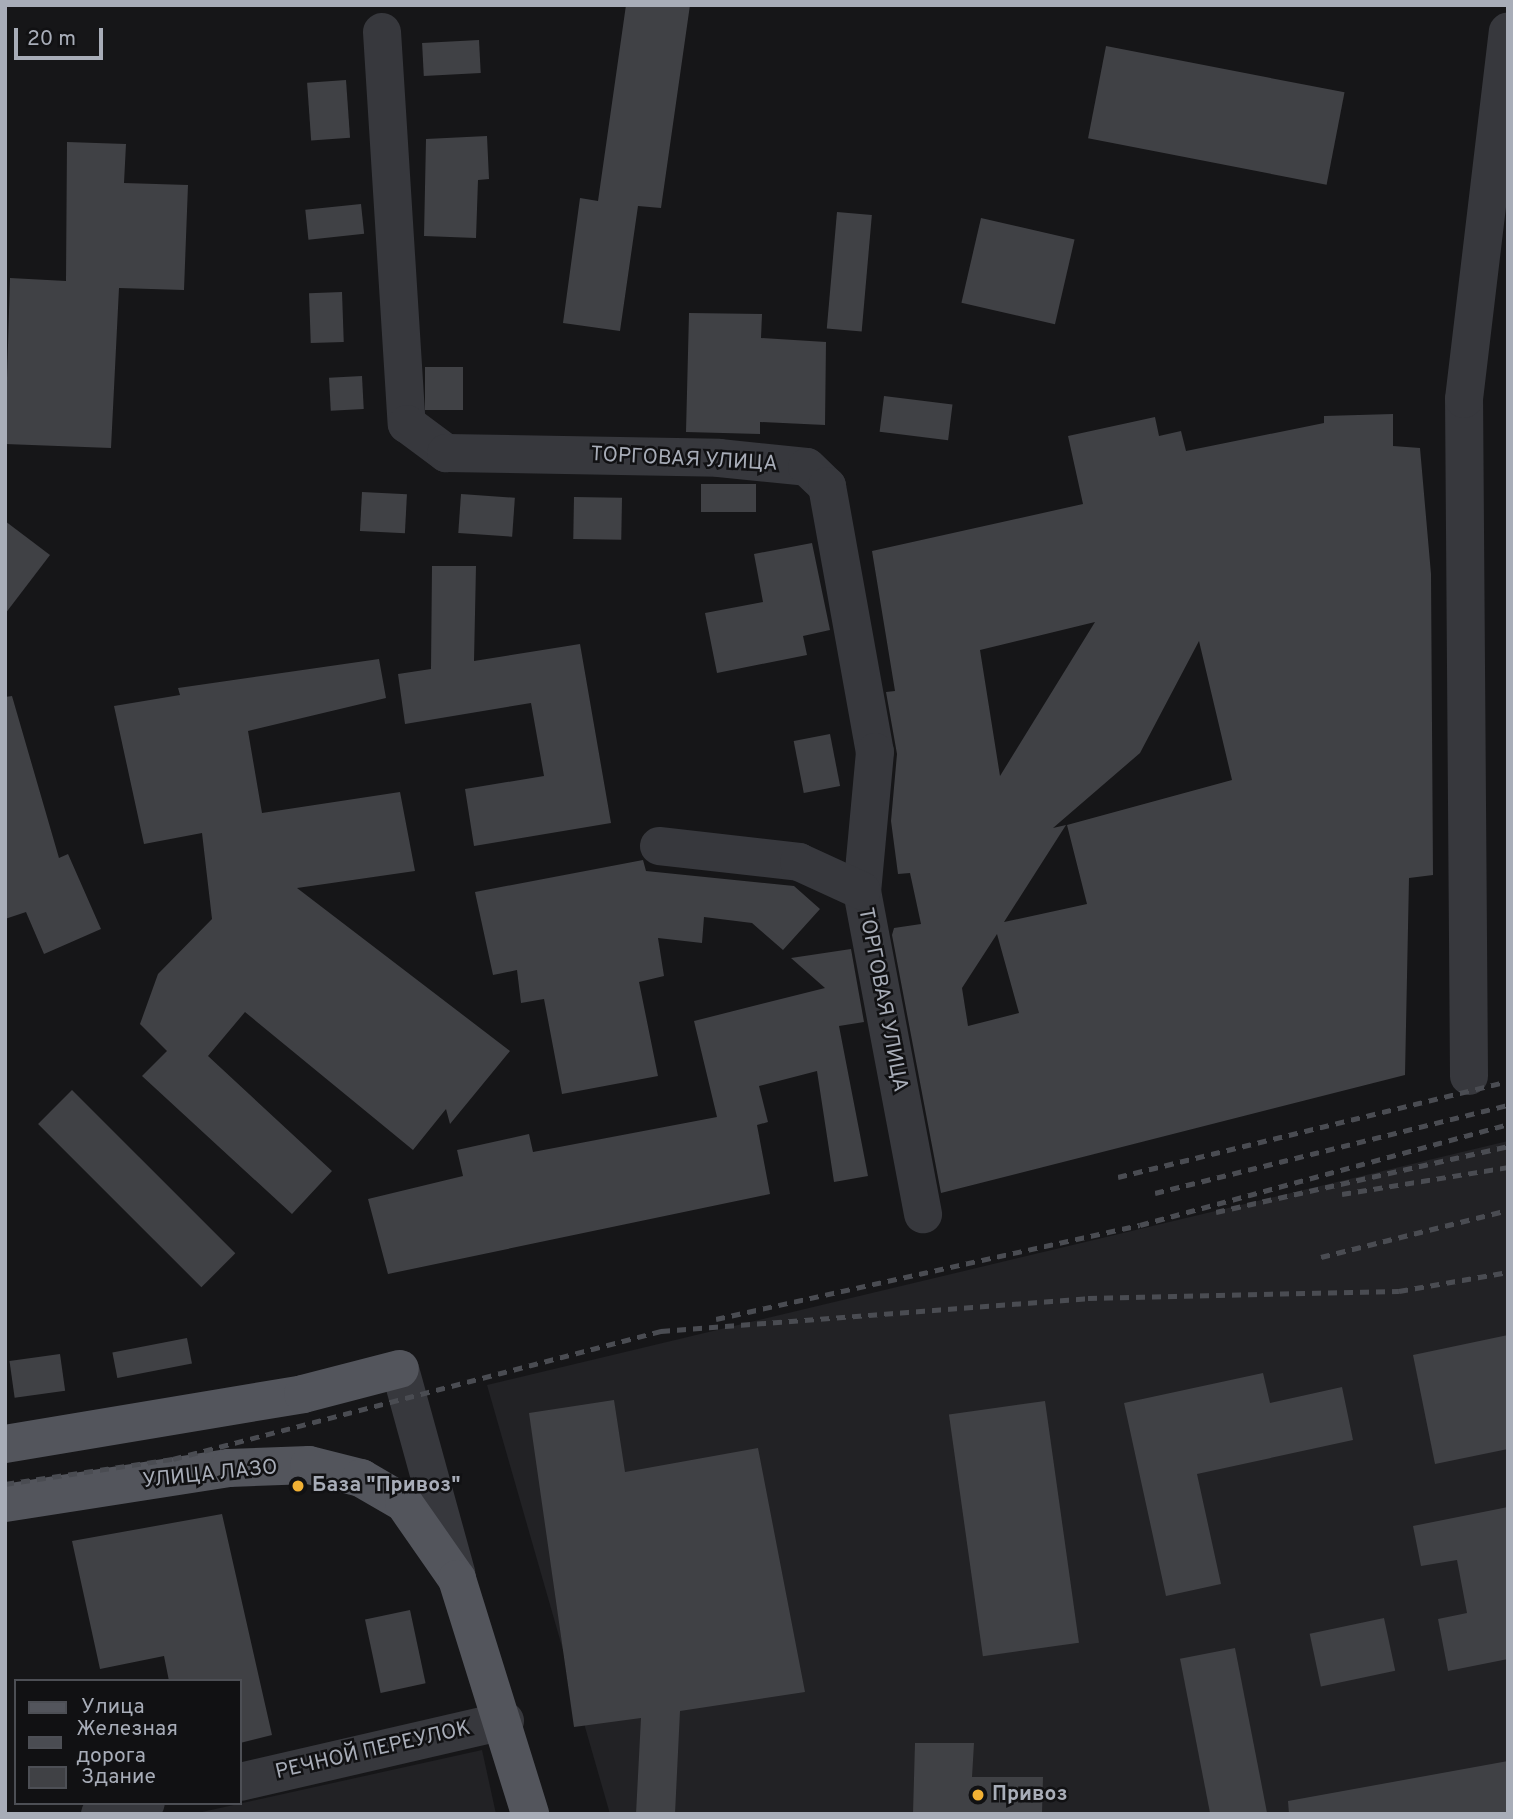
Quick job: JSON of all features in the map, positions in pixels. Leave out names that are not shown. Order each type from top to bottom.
[{"type":"main road","points":[[5,1444],[303,1394],[400,1369]]},
{"type":"main road","name":"УЛИЦА ЛАЗО","points":[[5,1503],[229,1468],[309,1465],[361,1478],[404,1503],[457,1579],[505,1721],[530,1814]]},
{"type":"street","name":"ТОРГОВАЯ УЛИЦА","points":[[382,32],[407,424],[446,453],[719,458],[807,467],[827,486],[875,752],[862,891],[923,1214]]},
{"type":"street","points":[[1469,1076],[1464,398],[1508,32]]},
{"type":"street","points":[[659,846],[799,862],[862,891]]},
{"type":"street","points":[[400,1369],[457,1579]]},
{"type":"street","name":"РЕЧНОЙ ПЕРЕУЛОК","points":[[242,1782],[505,1721]]},
{"type":"street","points":[[100,1814],[138,1805]]},
{"type":"shaded area","points":[[1508,1141],[1508,1814],[610,1814],[487,1385]]},
{"type":"shaded area","points":[[482,1750],[496,1814],[193,1814]]},
{"type":"building","points":[[626,5],[690,5],[661,208],[638,206],[620,331],[563,323],[580,198],[598,201]]},
{"type":"building","points":[[479,40],[481,73],[424,76],[422,43]]},
{"type":"building","points":[[1106,46],[1345,92],[1327,185],[1088,138]]},
{"type":"building","points":[[346,80],[350,138],[311,141],[307,83]]},
{"type":"building","points":[[487,136],[489,179],[478,180],[476,238],[424,236],[426,139]]},
{"type":"building","points":[[67,142],[126,144],[124,183],[188,185],[184,290],[119,288],[111,448],[5,444],[10,278],[66,281]]},
{"type":"building","points":[[361,204],[364,234],[308,240],[305,210]]},
{"type":"building","points":[[837,212],[872,215],[862,332],[827,329]]},
{"type":"building","points":[[981,218],[1075,240],[1055,324],[961,303]]},
{"type":"building","points":[[342,292],[344,342],[311,343],[309,293]]},
{"type":"building","points":[[689,313],[762,314],[761,338],[826,342],[825,425],[760,422],[760,434],[686,432]]},
{"type":"building","points":[[425,367],[463,367],[463,410],[425,410]]},
{"type":"building","points":[[362,376],[364,409],[331,411],[329,378]]},
{"type":"building","points":[[884,396],[952,404],[948,440],[880,432]]},
{"type":"building","points":[[1393,414],[1393,446],[1420,448],[1431,574],[1433,875],[1409,878],[1405,1075],[941,1193],[892,935],[894,928],[921,924],[910,873],[898,874],[891,821],[897,754],[886,692],[895,691],[872,551],[1083,504],[1068,436],[1155,417],[1159,436],[1181,431],[1186,451],[1324,423],[1324,416]],"holes":[[[1095,622],[1000,776],[980,650]],[[1199,641],[1232,780],[1067,825],[1087,904],[1004,922],[1066,825],[1053,828],[1140,753]],[[997,934],[1019,1013],[968,1026],[962,988]]]},
{"type":"building","points":[[701,484],[756,484],[756,512],[701,512]]},
{"type":"building","points":[[362,492],[407,494],[405,533],[360,531]]},
{"type":"building","points":[[461,494],[515,498],[512,537],[458,533]]},
{"type":"building","points":[[574,497],[622,498],[621,540],[573,539]]},
{"type":"building","points":[[5,521],[50,555],[5,614]]},
{"type":"building","points":[[812,543],[830,630],[803,636],[807,655],[717,673],[705,613],[763,602],[754,554]]},
{"type":"building","points":[[432,566],[476,566],[474,661],[580,644],[611,823],[474,846],[465,789],[544,776],[531,703],[405,724],[398,674],[431,669]]},
{"type":"building","points":[[379,659],[386,698],[248,731],[262,813],[400,792],[415,871],[297,888],[510,1051],[450,1124],[446,1109],[413,1150],[245,1012],[208,1056],[332,1171],[292,1214],[142,1076],[167,1051],[140,1024],[158,974],[212,919],[202,833],[144,844],[114,706],[180,695],[178,688]]},
{"type":"building","points":[[12,696],[59,858],[68,854],[101,929],[44,954],[26,912],[5,919],[5,697]]},
{"type":"building","points":[[830,734],[840,786],[804,793],[794,741]]},
{"type":"building","points":[[643,860],[646,871],[794,886],[820,909],[783,950],[752,923],[704,917],[702,943],[658,938],[664,976],[639,982],[658,1076],[562,1094],[544,999],[521,1003],[517,970],[493,975],[475,892]]},
{"type":"building","points":[[851,949],[864,1022],[839,1026],[868,1176],[834,1182],[817,1071],[759,1086],[768,1122],[757,1125],[770,1194],[388,1274],[368,1199],[463,1176],[457,1150],[529,1134],[533,1152],[717,1117],[694,1021],[825,988],[791,958]]},
{"type":"building","points":[[72,1090],[235,1253],[201,1287],[38,1124]]},
{"type":"building","points":[[1508,1335],[1508,1449],[1435,1464],[1413,1355]]},
{"type":"building","points":[[187,1338],[192,1364],[117,1378],[112,1353]]},
{"type":"building","points":[[60,1354],[65,1391],[15,1398],[9,1361]]},
{"type":"building","points":[[1263,1373],[1270,1403],[1342,1387],[1353,1440],[1197,1474],[1221,1584],[1166,1596],[1124,1403]]},
{"type":"building","points":[[614,1400],[625,1472],[758,1448],[805,1692],[680,1711],[675,1814],[636,1814],[641,1718],[574,1727],[529,1413]]},
{"type":"building","points":[[1045,1401],[1079,1643],[983,1656],[949,1414]]},
{"type":"building","points":[[1508,1507],[1508,1659],[1448,1671],[1438,1619],[1467,1613],[1457,1560],[1421,1566],[1413,1526]]},
{"type":"building","points":[[222,1514],[272,1735],[242,1742],[242,1679],[169,1679],[164,1656],[100,1669],[72,1541]]},
{"type":"building","points":[[410,1610],[426,1683],[381,1693],[365,1620]]},
{"type":"building","points":[[1384,1618],[1395,1671],[1321,1687],[1310,1634]]},
{"type":"building","points":[[1235,1648],[1267,1814],[1210,1814],[1180,1659]]},
{"type":"building","name":"Привоз","points":[[915,1743],[974,1743],[972,1777],[1043,1777],[1042,1814],[913,1814]]},
{"type":"building","points":[[1508,1761],[1508,1814],[1289,1814],[1288,1801]]},
{"type":"railway","points":[[1118,1177],[1508,1081]]},
{"type":"railway","points":[[1155,1193],[1508,1105]]},
{"type":"railway","points":[[716,1319],[1140,1225],[1508,1124]]},
{"type":"railway","points":[[1216,1212],[1508,1146]]},
{"type":"railway","points":[[1342,1194],[1508,1167]]},
{"type":"railway","points":[[1321,1257],[1508,1210]]},
{"type":"railway","points":[[5,1484],[173,1459],[661,1331],[1088,1298],[1399,1291],[1508,1272]]},
{"type":"place","name":"База \"Привоз\"","points":[[298,1486]]},
{"type":"place","name":"Привоз","points":[[978,1795]]}]
